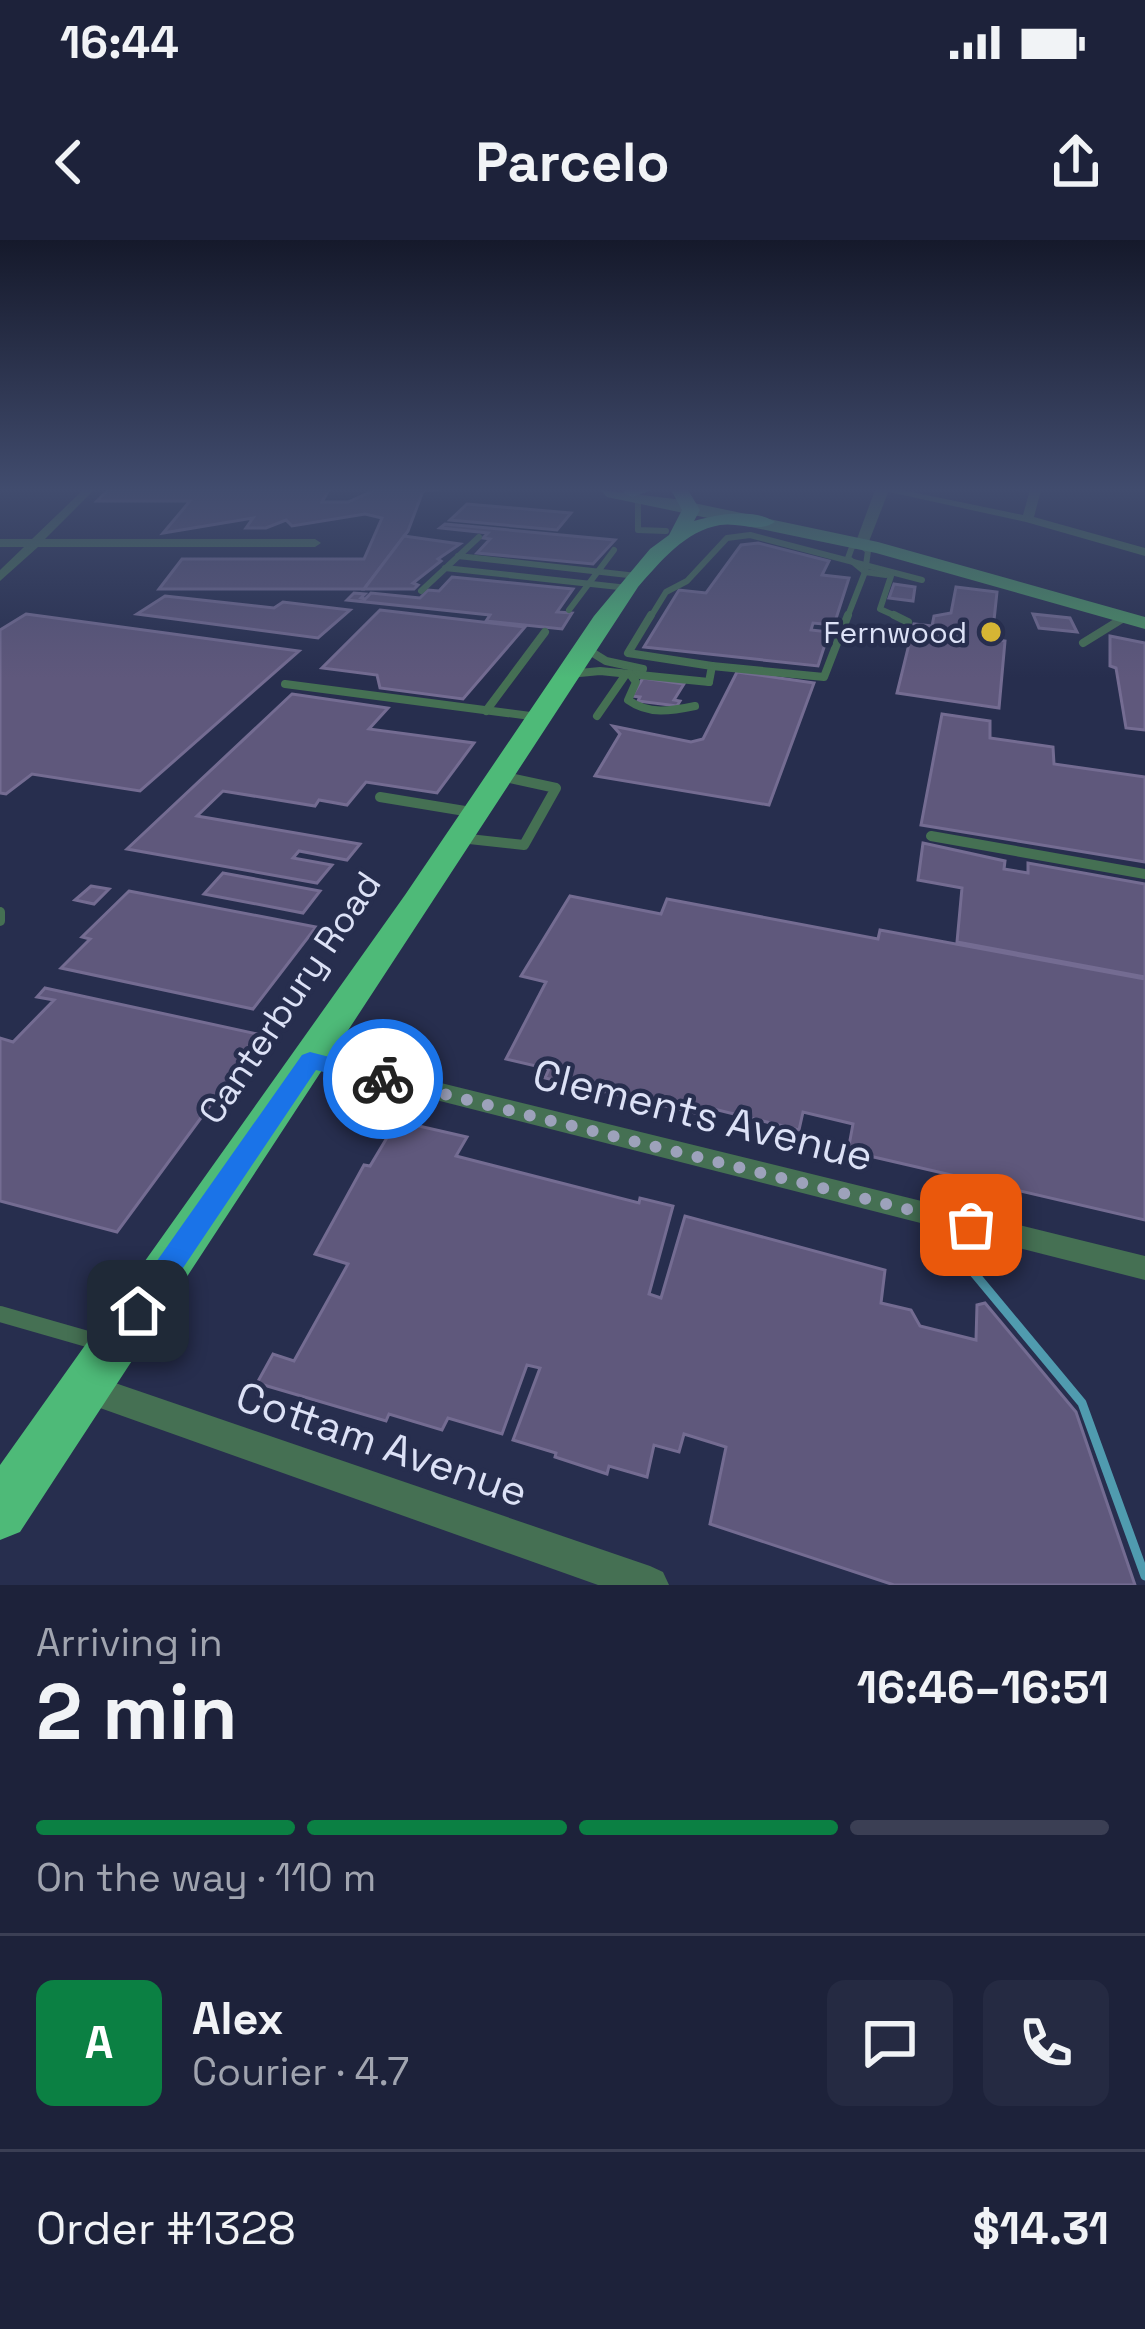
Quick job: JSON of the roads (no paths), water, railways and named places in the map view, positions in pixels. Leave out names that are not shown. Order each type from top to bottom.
[{"type":"highway","name":"Canterbury Road","points":[[0,1512],[576,661],[656,553]]},
{"type":"main road","points":[[855,553],[861,555]]},
{"type":"main road","points":[[855,553],[980,572],[1126,617]]},
{"type":"street","points":[[0,577],[25,553]]},
{"type":"street","name":"Clements Avenue","points":[[310,1060],[1145,1268]]},
{"type":"street","name":"Cottam Avenue","points":[[99,1367],[650,1585]]},
{"type":"lane","points":[[421,590],[462,553]]},
{"type":"lane","points":[[569,610],[612,553]]},
{"type":"lane","points":[[711,553],[687,581],[666,592],[628,653],[824,676],[861,555]]},
{"type":"lane","points":[[849,553],[861,555],[922,580],[891,576],[861,555]]},
{"type":"lane","points":[[458,556],[598,571],[633,582]]},
{"type":"lane","points":[[445,568],[588,584],[633,582]]},
{"type":"lane","points":[[891,576],[880,609],[908,622]]},
{"type":"lane","points":[[1083,644],[1126,617]]},
{"type":"lane","points":[[486,710],[545,632]]},
{"type":"lane","points":[[576,661],[606,661],[709,682]]},
{"type":"lane","points":[[576,661],[628,674],[709,682]]},
{"type":"lane","points":[[709,682],[712,666]]},
{"type":"lane","points":[[628,674],[636,682],[628,700],[635,706],[670,711],[695,706]]},
{"type":"lane","points":[[597,716],[628,674]]},
{"type":"lane","points":[[286,684],[539,717]]},
{"type":"lane","points":[[380,797],[524,845],[556,788],[501,776]]},
{"type":"lane","points":[[932,836],[1145,874]]},
{"type":"lane","points":[[0,1314],[99,1367]]},
{"type":"waterway","points":[[959,1255],[1082,1403],[1145,1576]]},
{"type":"place","name":"Fernwood","points":[[991,632]]}]
